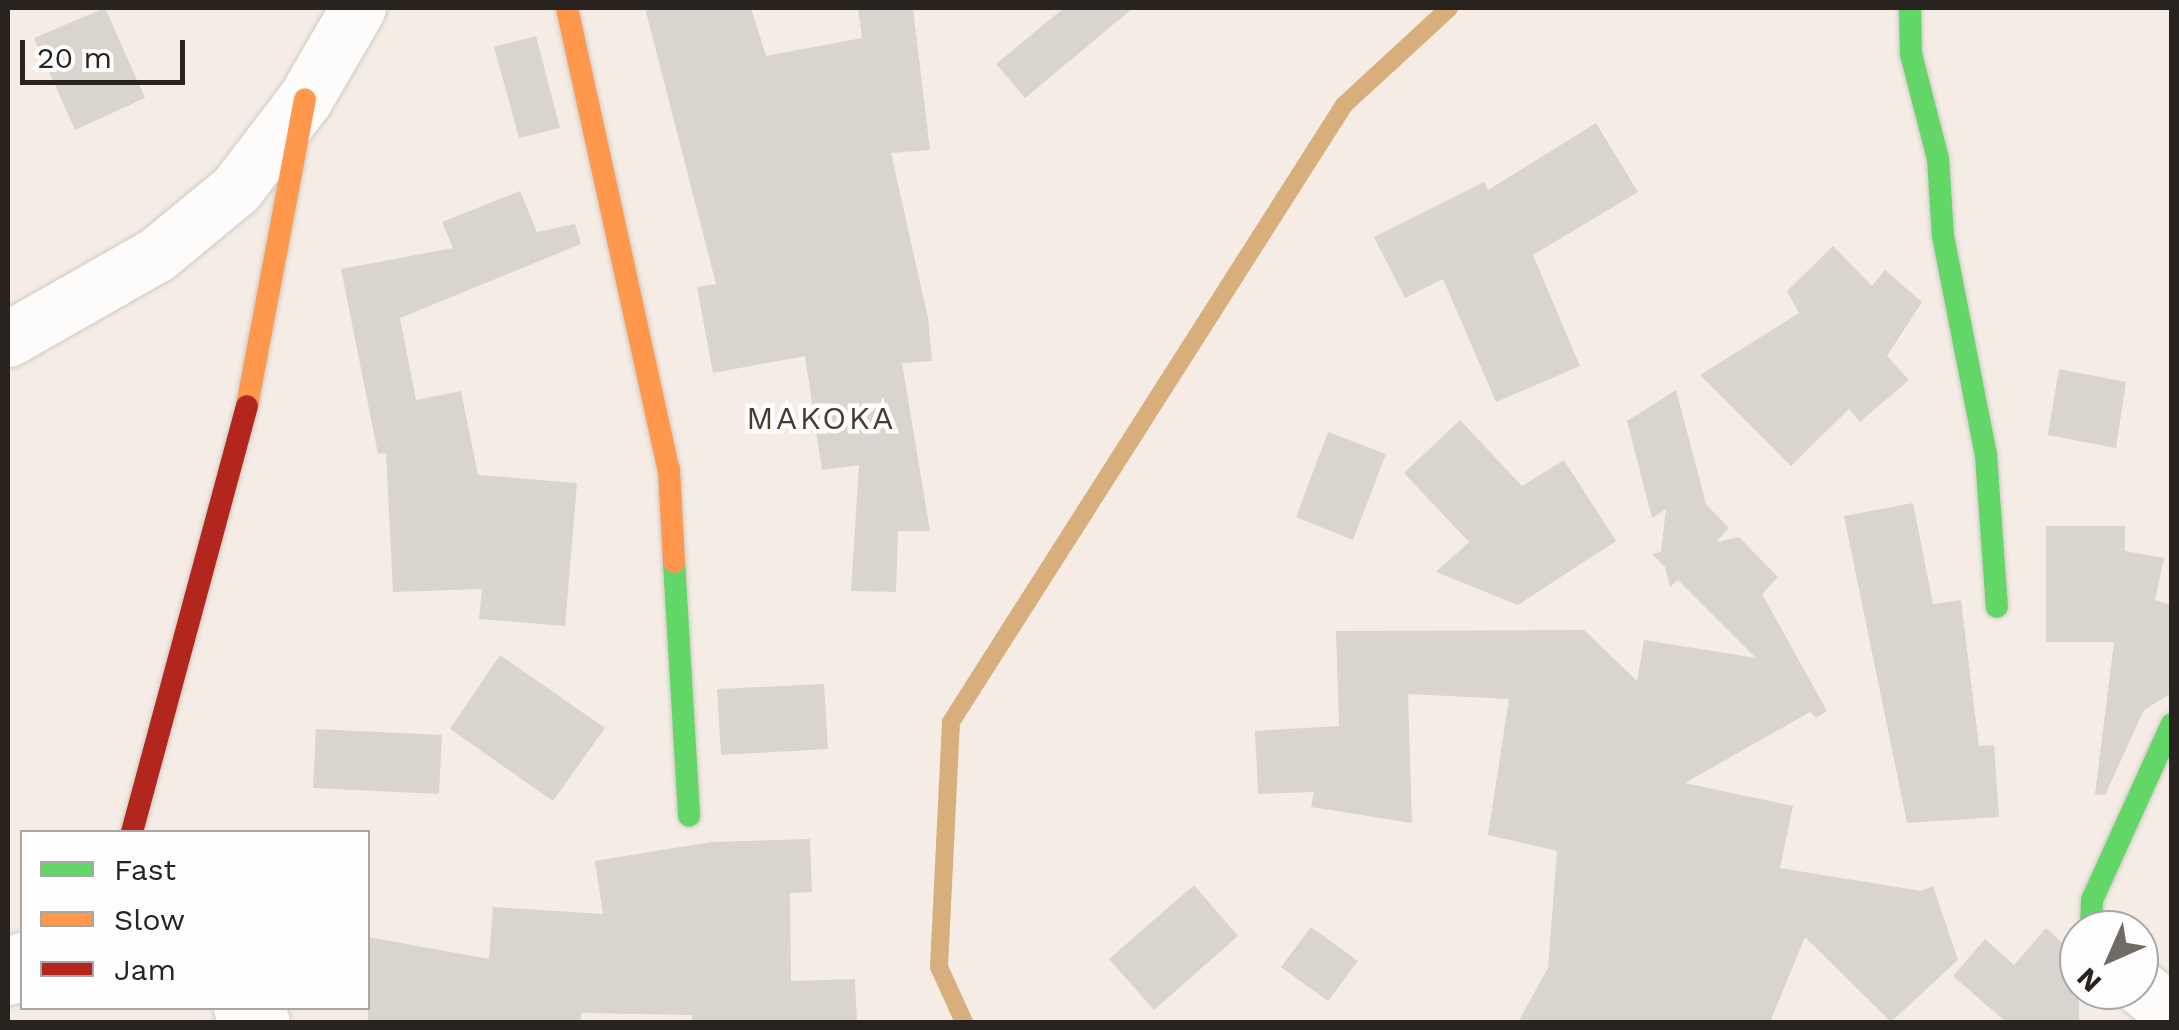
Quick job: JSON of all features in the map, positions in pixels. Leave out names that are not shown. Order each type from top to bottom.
[{"type":"street","points":[[8,338],[156,255],[236,189],[305,98],[358,8]]},
{"type":"street","points":[[567,8],[669,470],[689,816]]},
{"type":"street","points":[[1910,8],[1911,54],[1938,159],[1943,236],[1986,454],[1998,607]]},
{"type":"street","points":[[133,830],[245,417],[305,98]]},
{"type":"street","points":[[2092,910],[2092,900],[2172,724]]},
{"type":"building","points":[[105,8],[145,98],[75,130],[34,38]]},
{"type":"building","points":[[645,8],[751,8],[766,56],[862,38],[858,8],[913,8],[930,150],[891,153],[928,318],[932,361],[902,363],[930,531],[898,531],[896,592],[851,591],[859,465],[822,470],[805,356],[713,373],[697,287],[716,284]]},
{"type":"building","points":[[1064,8],[1133,8],[1025,98],[996,64]]},
{"type":"building","points":[[536,36],[560,128],[519,138],[494,47]]},
{"type":"building","points":[[1596,123],[1638,192],[1533,255],[1580,366],[1496,402],[1443,279],[1405,298],[1374,237],[1484,182],[1488,190]]},
{"type":"building","points":[[520,191],[537,232],[575,224],[581,244],[400,318],[416,400],[461,391],[478,475],[577,483],[565,626],[479,619],[482,589],[393,592],[386,453],[378,454],[341,269],[453,248],[442,222]]},
{"type":"building","points":[[1833,246],[1872,286],[1885,270],[1922,302],[1887,356],[1909,380],[1860,422],[1849,409],[1791,466],[1700,375],[1799,313],[1787,291]]},
{"type":"building","points":[[2059,369],[2126,382],[2116,448],[2048,435]]},
{"type":"building","points":[[1676,390],[1706,504],[1729,528],[1716,542],[1739,537],[1778,577],[1762,594],[1827,711],[1816,718],[1810,712],[1685,783],[1793,806],[1780,868],[1921,891],[1933,886],[1958,960],[1891,1022],[1805,937],[1770,1022],[1518,1022],[1548,968],[1557,851],[1488,835],[1509,699],[1408,694],[1412,823],[1311,807],[1314,792],[1258,794],[1255,731],[1339,726],[1336,631],[1584,630],[1637,681],[1644,640],[1756,658],[1678,580],[1670,587],[1665,567],[1652,554],[1661,552],[1666,509],[1652,518],[1627,421]]},
{"type":"building","points":[[1460,420],[1522,486],[1564,460],[1616,541],[1518,605],[1436,572],[1469,542],[1404,473]]},
{"type":"building","points":[[1328,432],[1386,454],[1353,540],[1296,517]]},
{"type":"building","points":[[1913,503],[1933,604],[1961,600],[1979,746],[1994,745],[1999,817],[1907,823],[1844,516]]},
{"type":"building","points":[[2046,526],[2125,526],[2125,551],[2164,558],[2155,600],[2172,605],[2172,693],[2144,710],[2105,795],[2095,794],[2114,642],[2046,642]]},
{"type":"building","points":[[500,655],[605,728],[553,801],[450,729]]},
{"type":"building","points":[[824,684],[828,749],[721,755],[717,689]]},
{"type":"building","points":[[316,729],[442,735],[439,794],[313,788]]},
{"type":"building","points":[[810,839],[812,892],[790,893],[791,981],[855,979],[857,1022],[692,1022],[692,1015],[581,1013],[581,1022],[368,1022],[370,937],[489,959],[493,907],[603,914],[595,861],[711,842]]},
{"type":"building","points":[[1194,885],[1238,936],[1154,1010],[1109,959]]},
{"type":"building","points":[[1311,927],[1358,961],[1328,1001],[1281,967]]},
{"type":"building","points":[[2046,928],[2059,940],[2059,1010],[2079,1010],[2079,1022],[2006,1022],[1953,976],[1985,939],[2014,965]]},
{"type":"waterway","points":[[964,1022],[939,967],[951,722],[1344,105],[1449,8]]},
{"type":"traffic: fast","points":[[1910,8],[1911,54],[1938,159],[1943,236],[1986,455],[1997,607]]},
{"type":"traffic: fast","points":[[674,562],[689,816]]},
{"type":"traffic: fast","points":[[2092,910],[2092,900],[2172,724]]},
{"type":"traffic: slow","points":[[567,8],[669,470],[674,562]]},
{"type":"traffic: slow","points":[[247,406],[305,99]]},
{"type":"traffic: jam","points":[[133,830],[247,406]]},
{"type":"district","name":"MAKOKA","points":[[821,418]]}]
